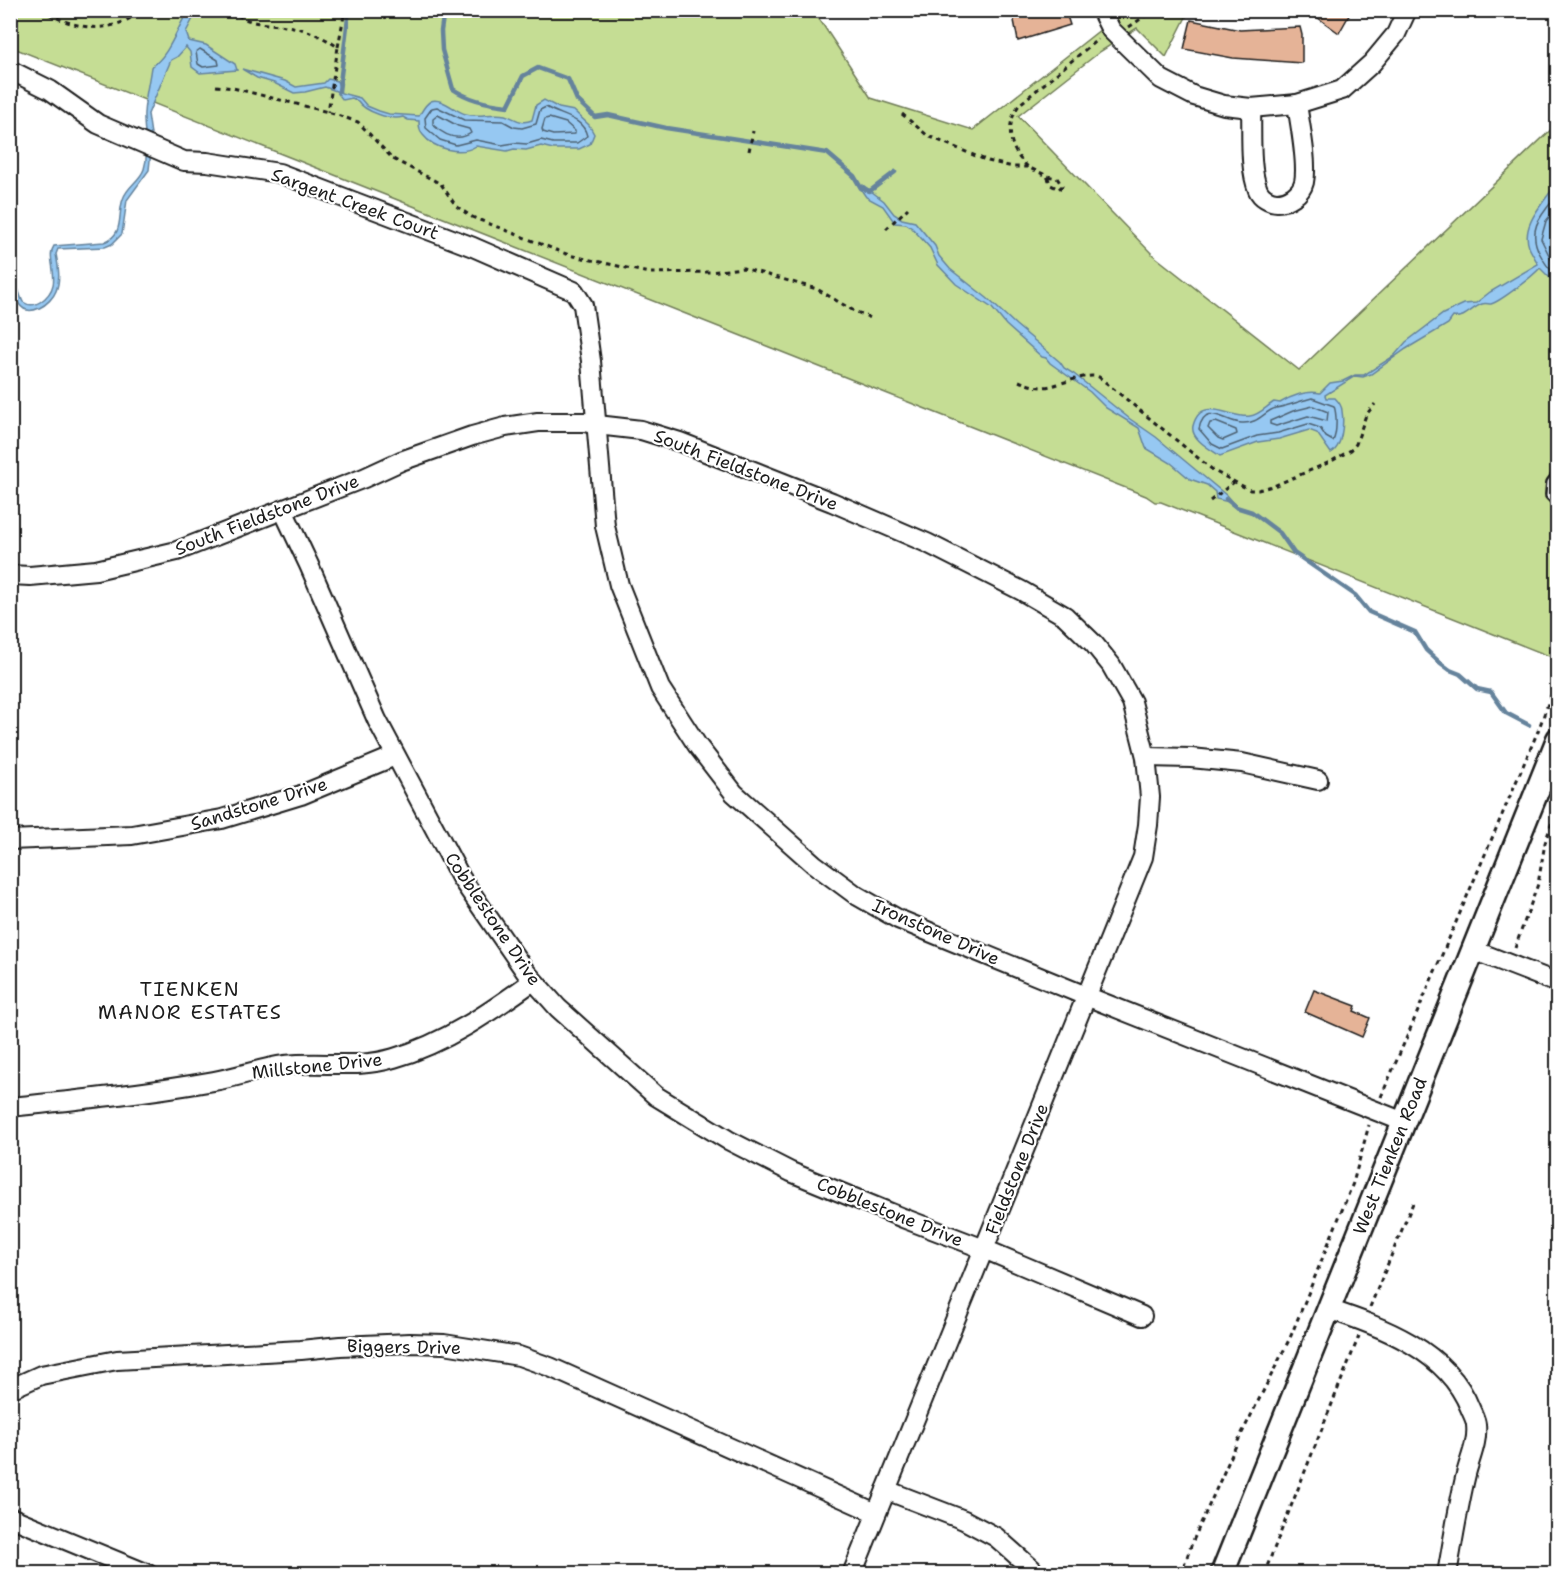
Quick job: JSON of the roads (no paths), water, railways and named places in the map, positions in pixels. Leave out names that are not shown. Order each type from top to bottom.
[{"type":"street","points":[[1101,10],[1114,33],[1161,79],[1194,96],[1224,105],[1251,108],[1297,104],[1342,90],[1372,63],[1396,34],[1407,10]]},
{"type":"street","name":"Sargent Creek Court","points":[[10,70],[50,90],[98,124],[184,162],[207,162],[279,173],[473,247],[574,291],[583,305],[597,426]]},
{"type":"street","points":[[1251,108],[1254,180],[1260,194],[1273,202],[1285,202],[1296,195],[1304,184],[1305,170],[1297,104]]},
{"type":"street","name":"South Fieldstone Drive","points":[[10,575],[30,576],[96,570],[177,551],[401,461],[505,427],[538,422],[585,422],[597,426],[641,430],[680,442],[832,502],[927,543],[1022,591],[1065,616],[1094,644],[1111,665],[1132,702],[1146,757]]},
{"type":"street","name":"Ironstone Drive","points":[[597,426],[605,526],[619,585],[660,688],[697,745],[734,793],[814,864],[856,895],[898,919],[1404,1122]]},
{"type":"street","name":"Cobblestone Drive","points":[[283,510],[377,720],[461,878],[533,981],[558,1008],[656,1096],[728,1140],[791,1172],[984,1249],[1142,1316]]},
{"type":"street","name":"West Tienken Road","points":[[1222,1574],[1557,739]]},
{"type":"street","name":"Sandstone Drive","points":[[10,840],[132,835],[222,819],[301,795],[395,756]]},
{"type":"street","points":[[1146,757],[1191,758],[1242,763],[1318,780]]},
{"type":"street","name":"Fieldstone Drive","points":[[852,1574],[1143,857],[1150,797],[1146,757]]},
{"type":"street","points":[[1473,950],[1557,983]]},
{"type":"street","name":"Millstone Drive","points":[[10,1107],[121,1095],[217,1080],[286,1065],[362,1064],[394,1058],[440,1041],[477,1021],[533,981]]},
{"type":"street","points":[[1328,1309],[1364,1321],[1416,1345],[1452,1377],[1466,1399],[1476,1425],[1474,1451],[1466,1474],[1447,1574]]},
{"type":"street","name":"Biggers Drive","points":[[10,1389],[41,1376],[117,1360],[410,1343],[455,1346],[519,1356],[550,1367],[876,1513]]},
{"type":"street","points":[[886,1490],[972,1524],[996,1538],[1032,1569]]},
{"type":"street","points":[[10,1517],[148,1574]]},
{"type":"lane","points":[[1557,476],[1552,483],[1551,495],[1557,502]]},
{"type":"water","points":[[188,11],[197,11],[186,32],[189,41],[206,45],[235,64],[237,70],[200,73],[192,67],[190,52],[186,47],[171,60],[148,114],[152,141],[149,170],[127,200],[122,234],[112,244],[105,247],[58,249],[56,254],[59,272],[56,291],[45,305],[34,310],[23,308],[16,300],[10,272],[23,302],[29,305],[36,304],[48,295],[52,288],[54,280],[51,258],[54,246],[104,242],[111,239],[118,229],[125,194],[140,177],[146,162],[144,113],[151,67],[168,49]]},
{"type":"water","points":[[242,69],[285,81],[296,87],[324,83],[328,79],[337,81],[341,93],[360,98],[367,106],[389,114],[419,116],[427,104],[435,100],[466,114],[500,114],[524,122],[532,120],[536,105],[544,100],[559,108],[574,111],[589,125],[594,134],[590,144],[579,149],[553,149],[541,146],[507,151],[476,146],[456,151],[448,150],[428,140],[421,132],[419,121],[378,114],[352,98],[343,100],[336,91],[325,87],[294,93],[257,78]]},
{"type":"water","points":[[1557,182],[1557,285],[1540,268],[1496,302],[1482,304],[1465,315],[1453,317],[1448,324],[1406,349],[1371,374],[1363,377],[1355,376],[1325,395],[1326,398],[1335,398],[1341,407],[1343,416],[1340,441],[1331,453],[1317,433],[1309,430],[1279,439],[1258,442],[1220,456],[1198,440],[1193,426],[1197,416],[1203,411],[1210,409],[1243,416],[1253,415],[1274,402],[1280,403],[1305,393],[1320,393],[1330,383],[1343,381],[1355,375],[1364,375],[1394,356],[1406,342],[1443,314],[1464,304],[1476,303],[1490,292],[1538,264],[1529,247],[1528,229],[1536,212]]},
{"type":"water","points":[[863,185],[884,201],[894,214],[902,219],[915,222],[950,269],[987,298],[1064,368],[1156,437],[1233,503],[1216,499],[1215,492],[1207,485],[1190,479],[1171,463],[1146,448],[1139,428],[1106,408],[1090,392],[1042,357],[1006,325],[992,308],[956,284],[938,265],[930,248],[912,228],[906,224],[895,223],[883,206],[866,197],[862,191]]},
{"type":"waterway","points":[[339,91],[349,10]]},
{"type":"waterway","points":[[444,10],[441,31],[442,50],[453,89],[472,99],[508,106],[523,76],[538,68],[568,79],[577,100],[595,117],[608,115],[666,128],[827,153],[854,176],[861,188],[870,191],[895,172]]},
{"type":"waterway","points":[[1226,499],[1236,507],[1252,512],[1280,533],[1294,553],[1355,595],[1369,612],[1415,632],[1426,650],[1438,661],[1460,674],[1477,689],[1491,692],[1506,713],[1529,725]]},
{"type":"district","name":"TIENKEN MANOR ESTATES","points":[[190,1000]]}]
